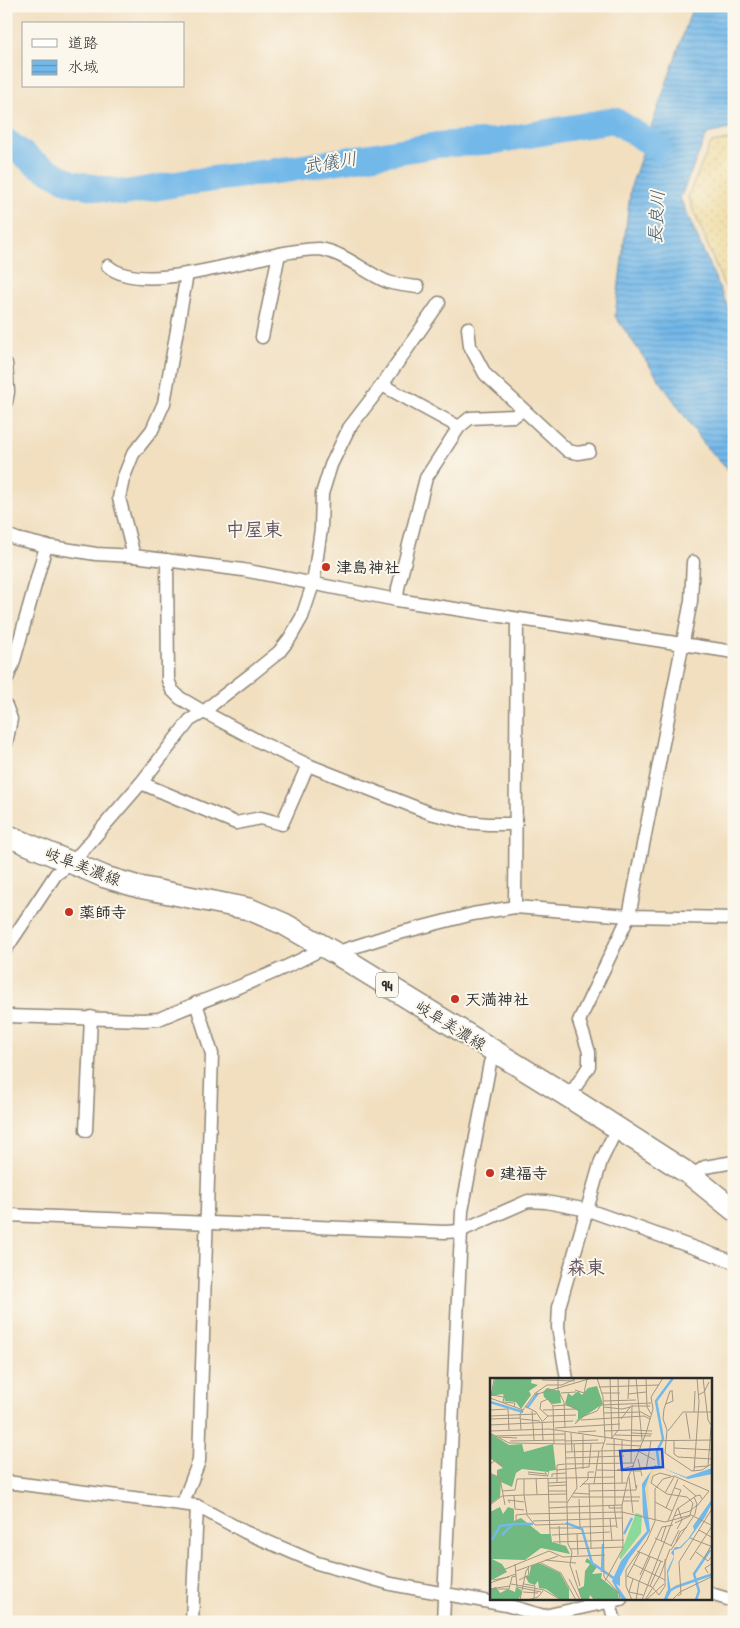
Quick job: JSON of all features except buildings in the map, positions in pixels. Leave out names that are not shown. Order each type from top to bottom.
[{"type":"main road","name":"岐阜美濃線","points":[[6,835],[105,877],[139,887],[249,909],[284,924],[330,950],[569,1097],[692,1176],[734,1210]]},
{"type":"street","points":[[108,266],[115,273],[142,278],[187,274],[279,254],[319,249],[334,253],[388,282],[418,287]]},
{"type":"street","points":[[262,337],[279,254]]},
{"type":"street","points":[[134,556],[119,498],[123,479],[133,454],[152,430],[164,403],[187,274]]},
{"type":"street","points":[[6,949],[56,874],[72,863],[141,783],[190,720],[204,712],[279,652],[290,638],[302,616],[312,584],[322,529],[322,494],[331,465],[349,428],[382,385],[439,303]]},
{"type":"street","points":[[468,328],[470,346],[485,374],[568,450],[578,453],[589,451]]},
{"type":"street","points":[[6,364],[8,392],[6,402]]},
{"type":"street","points":[[382,385],[459,427]]},
{"type":"street","points":[[397,600],[398,588],[426,478],[459,427],[470,418],[514,416],[523,410]]},
{"type":"street","points":[[6,535],[17,540],[46,546],[96,554],[134,556],[244,570],[397,600],[734,652]]},
{"type":"street","points":[[6,681],[13,664],[46,546]]},
{"type":"street","points":[[167,560],[168,680],[172,690],[180,698],[262,743],[308,765],[430,813],[466,822],[516,824]]},
{"type":"street","points":[[569,1097],[589,1066],[589,1052],[579,1021],[629,916],[683,644],[690,600],[693,562]]},
{"type":"street","points":[[515,907],[517,619]]},
{"type":"street","points":[[6,706],[12,719],[6,744]]},
{"type":"street","points":[[141,783],[236,823],[261,818],[282,824],[308,765]]},
{"type":"street","points":[[6,1016],[158,1019],[246,985],[307,957],[473,914],[515,907],[629,916],[734,918]]},
{"type":"street","points":[[183,1503],[199,1461],[205,1224],[212,1054],[196,1003]]},
{"type":"street","points":[[86,1130],[90,1017]]},
{"type":"street","points":[[444,1622],[460,1231],[462,1210],[490,1063],[495,1052]]},
{"type":"street","points":[[567,1378],[558,1328],[559,1307],[601,1161],[617,1128]]},
{"type":"street","points":[[692,1176],[705,1167],[734,1162]]},
{"type":"street","points":[[6,1215],[205,1224],[460,1231],[528,1201],[546,1202],[588,1210],[734,1262]]},
{"type":"street","points":[[6,1482],[197,1506],[244,1532],[317,1563],[391,1584],[506,1605],[544,1616],[613,1600],[615,1622]]},
{"type":"street","points":[[192,1622],[197,1506]]},
{"type":"street","points":[[712,1594],[734,1601]]},
{"type":"sand","points":[[734,139],[734,303],[722,281],[688,196],[711,143]]},
{"type":"water","name":"長良川","points":[[693,6],[734,6],[734,128],[707,134],[680,198],[734,321],[734,476],[706,447],[615,316],[631,186]]},
{"type":"waterway","name":"武儀川","points":[[6,141],[36,164],[72,183],[125,193],[183,183],[291,169],[437,145],[496,141],[614,120],[659,148]]},
{"type":"place","name":"津島神社","points":[[326,567]]},
{"type":"place","name":"薬師寺","points":[[69,912]]},
{"type":"place","name":"天満神社","points":[[455,999]]},
{"type":"place","name":"建福寺","points":[[490,1173]]},
{"type":"district","name":"中屋東","points":[[254,529]]},
{"type":"district","name":"森東","points":[[586,1267]]}]
